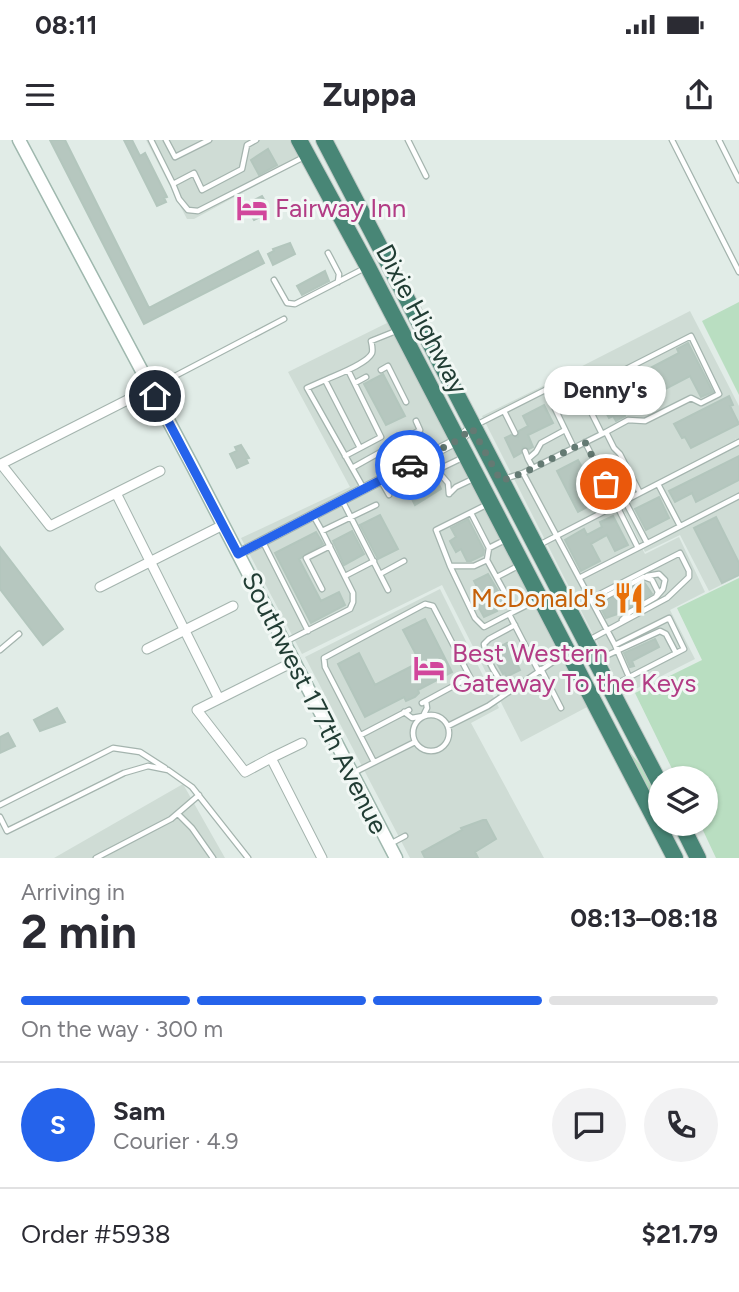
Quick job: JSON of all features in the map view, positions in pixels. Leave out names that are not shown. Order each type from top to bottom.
[{"type":"highway","name":"Dixie Highway","points":[[299,140],[368,267],[675,858]]},
{"type":"highway","name":"Dixie Highway","points":[[324,140],[651,766]]},
{"type":"highway","points":[[687,836],[698,858]]},
{"type":"main road","name":"Southwest 177th Avenue","points":[[19,140],[396,858]]},
{"type":"street","points":[[151,388],[2,464],[50,526],[160,471]]},
{"type":"street","points":[[238,554],[458,440],[472,428]]},
{"type":"street","points":[[116,493],[219,699]]},
{"type":"street","points":[[100,587],[223,525]]},
{"type":"street","points":[[148,649],[233,606]]},
{"type":"street","points":[[568,652],[585,642]]},
{"type":"street","points":[[293,662],[197,710],[245,772],[302,743]]},
{"type":"street","points":[[271,758],[322,858]]},
{"type":"lane","points":[[151,140],[179,199],[188,210],[198,211],[307,155]]},
{"type":"lane","points":[[166,140],[175,158],[209,140]]},
{"type":"lane","points":[[173,184],[194,173],[202,190],[242,169],[247,145],[256,140]]},
{"type":"lane","points":[[408,140],[426,176]]},
{"type":"lane","points":[[672,140],[739,272]]},
{"type":"lane","points":[[719,140],[739,180]]},
{"type":"lane","points":[[328,253],[339,274],[337,282]]},
{"type":"lane","points":[[274,280],[284,300],[291,304],[368,267]]},
{"type":"lane","points":[[151,388],[284,319]]},
{"type":"lane","points":[[364,489],[307,388],[348,370],[371,356],[371,341],[400,329]]},
{"type":"lane","points":[[501,481],[523,473],[628,421],[645,421],[691,398],[701,403],[719,394],[691,336],[581,392]]},
{"type":"lane","points":[[381,370],[388,366],[406,402]]},
{"type":"lane","points":[[345,456],[381,437],[348,370]]},
{"type":"lane","points":[[472,428],[573,376],[604,433],[621,454],[640,493]]},
{"type":"lane","points":[[355,383],[366,377]]},
{"type":"lane","points":[[325,380],[360,449]]},
{"type":"lane","points":[[546,390],[574,448]]},
{"type":"lane","points":[[504,411],[515,433]]},
{"type":"lane","points":[[352,468],[420,430],[416,421]]},
{"type":"lane","points":[[528,459],[541,443],[565,430]]},
{"type":"lane","points":[[585,442],[638,548]]},
{"type":"lane","points":[[535,547],[739,442]]},
{"type":"lane","points":[[525,452],[533,468]]},
{"type":"lane","points":[[466,456],[437,470],[448,483],[449,494],[456,487],[477,477]]},
{"type":"lane","points":[[523,473],[629,677]]},
{"type":"lane","points":[[381,481],[389,495]]},
{"type":"lane","points":[[658,484],[680,526]]},
{"type":"lane","points":[[579,578],[739,496]]},
{"type":"lane","points":[[342,500],[388,590]]},
{"type":"lane","points":[[625,501],[647,544]]},
{"type":"lane","points":[[490,503],[436,530],[475,618],[484,627],[541,599]]},
{"type":"lane","points":[[322,531],[376,505]]},
{"type":"lane","points":[[471,513],[489,548],[487,560],[516,611]]},
{"type":"lane","points":[[283,643],[350,609],[353,602],[353,593],[313,515]]},
{"type":"lane","points":[[489,548],[509,538]]},
{"type":"lane","points":[[262,542],[308,631]]},
{"type":"lane","points":[[322,589],[306,558],[330,546]]},
{"type":"lane","points":[[585,642],[667,598],[689,577],[689,571],[680,553],[590,599]]},
{"type":"lane","points":[[450,566],[474,566],[487,560]]},
{"type":"lane","points":[[345,576],[374,561]]},
{"type":"lane","points":[[380,574],[404,561]]},
{"type":"lane","points":[[497,577],[522,564]]},
{"type":"lane","points":[[597,596],[607,596],[654,573],[664,580],[663,589],[656,597],[630,612],[619,623]]},
{"type":"lane","points":[[645,577],[652,580],[658,592],[656,597]]},
{"type":"lane","points":[[360,735],[407,711],[412,718],[424,716],[429,715],[441,717],[448,726],[449,738],[442,748],[430,751],[419,746],[413,736],[415,725],[424,716],[427,709],[424,701],[470,677],[433,606],[425,604],[324,657],[325,667],[360,735],[374,762]]},
{"type":"lane","points":[[509,614],[561,708]]},
{"type":"lane","points":[[596,661],[669,618],[684,649],[609,687]]},
{"type":"lane","points":[[509,691],[491,663],[484,644],[515,625]]},
{"type":"lane","points":[[615,648],[660,631],[666,634],[676,653]]},
{"type":"lane","points":[[0,650],[19,634]]},
{"type":"lane","points":[[448,726],[488,706],[539,669],[568,652]]},
{"type":"lane","points":[[351,774],[415,742]]},
{"type":"lane","points":[[0,805],[113,748],[139,752],[192,787],[248,858]]},
{"type":"lane","points":[[0,817],[7,831],[124,773],[148,766],[168,770]]},
{"type":"lane","points":[[96,858],[172,819],[199,796]]},
{"type":"lane","points":[[178,814],[192,828],[213,858]]},
{"type":"lane","points":[[388,844],[405,836]]},
{"type":"shaded area","points":[[146,140],[292,140],[303,160],[194,219],[187,219]]},
{"type":"shaded area","points":[[690,311],[739,406],[739,445],[735,438],[736,442],[618,502],[645,554],[679,537],[705,592],[670,610],[695,659],[624,695],[482,416],[545,385],[575,445],[595,434],[575,443],[547,384]]},
{"type":"shaded area","points":[[389,322],[589,706],[521,742],[442,585],[302,654],[241,538],[350,487],[288,372]]},
{"type":"shaded area","points":[[739,445],[739,576],[709,591],[680,535],[645,552],[621,505]]},
{"type":"shaded area","points":[[440,589],[499,708],[471,723],[544,858],[410,858],[305,657]]},
{"type":"shaded area","points":[[183,784],[225,858],[54,858]]},
{"type":"green space","points":[[739,302],[739,395],[702,321]]},
{"type":"green space","points":[[739,578],[739,858],[716,858],[706,836],[718,836],[718,766],[671,766],[635,693],[702,660],[677,608]]},
{"type":"green space","points":[[581,661],[629,751],[648,778],[648,794]]},
{"type":"building","points":[[50,140],[65,140],[149,308],[258,251],[264,263],[144,324]]},
{"type":"building","points":[[124,140],[132,140],[140,156],[145,153],[167,197],[164,198],[166,202],[157,206]]},
{"type":"building","points":[[268,149],[277,165],[259,175],[251,160]]},
{"type":"building","name":"Fairway Inn","points":[[262,196],[268,206],[262,209],[265,215],[254,220],[251,215],[246,217],[240,207]]},
{"type":"building","points":[[290,243],[295,254],[273,265],[268,254],[274,251],[273,249]]},
{"type":"building","points":[[325,271],[329,281],[302,295],[297,286]]},
{"type":"building","points":[[688,343],[713,392],[701,397],[690,376],[623,411],[625,416],[616,421],[613,416],[609,418],[597,396],[679,353],[677,349]]},
{"type":"building","points":[[383,374],[405,416],[386,425],[364,384]]},
{"type":"building","points":[[729,396],[733,405],[730,406],[739,424],[691,448],[674,424]]},
{"type":"building","points":[[544,405],[553,423],[528,435],[533,447],[523,447],[521,453],[514,457],[505,438],[511,435],[518,437],[519,431],[528,426],[523,416]]},
{"type":"building","points":[[241,445],[249,458],[246,459],[248,463],[237,468],[230,454],[237,451],[235,447]]},
{"type":"building","points":[[739,456],[739,480],[696,502],[692,493],[675,502],[669,491]]},
{"type":"building","points":[[578,460],[583,469],[587,467],[600,494],[596,496],[598,501],[578,512],[557,471]]},
{"type":"building","points":[[435,477],[441,489],[415,505],[408,491]]},
{"type":"building","points":[[659,497],[669,518],[646,530],[635,509]]},
{"type":"building","points":[[380,515],[398,549],[378,559],[360,525]]},
{"type":"building","points":[[613,516],[628,545],[615,551],[607,535],[591,544],[600,561],[581,571],[565,540],[584,529],[587,535],[602,527],[600,522]]},
{"type":"building","points":[[716,517],[739,563],[739,575],[722,583],[694,528]]},
{"type":"building","points":[[468,519],[484,550],[483,555],[471,561],[467,561],[461,549],[456,552],[450,541],[456,537],[451,528]]},
{"type":"building","points":[[352,531],[364,554],[344,565],[333,541]]},
{"type":"building","points":[[316,532],[323,544],[299,559],[321,601],[339,592],[345,605],[311,623],[275,553]]},
{"type":"building","points":[[0,547],[63,629],[43,645],[0,589]]},
{"type":"building","points":[[488,574],[504,601],[494,606],[497,611],[484,617],[478,606],[485,602],[474,581]]},
{"type":"building","name":"McDonald's","points":[[644,582],[652,594],[623,612],[606,618],[599,604]]},
{"type":"building","name":"Best Western Gateway To the Keys","points":[[425,619],[452,672],[418,690],[419,693],[415,697],[406,701],[404,697],[365,717],[338,664],[359,653],[375,685],[420,662],[403,630]]},
{"type":"building","points":[[655,639],[659,647],[632,661],[634,666],[630,667],[624,653]]},
{"type":"building","points":[[507,643],[520,670],[506,677],[491,652]]},
{"type":"building","points":[[57,708],[65,722],[40,731],[34,720]]},
{"type":"building","points":[[8,733],[15,746],[0,753],[0,737]]},
{"type":"building","points":[[486,820],[496,839],[475,852],[478,858],[425,858],[422,852],[462,830],[461,828]]},
{"type":"way so far","points":[[410,465],[458,440],[472,428],[501,481],[585,442],[606,484]]},
{"type":"place","name":"Fairway Inn","points":[[252,208]]},
{"type":"place","name":"Denny's","points":[[606,484]]},
{"type":"place","name":"McDonald's","points":[[629,598]]},
{"type":"place","name":"Best Western Gateway To the Keys","points":[[429,668]]},
{"type":"route","points":[[155,396],[238,554],[410,465]]}]
